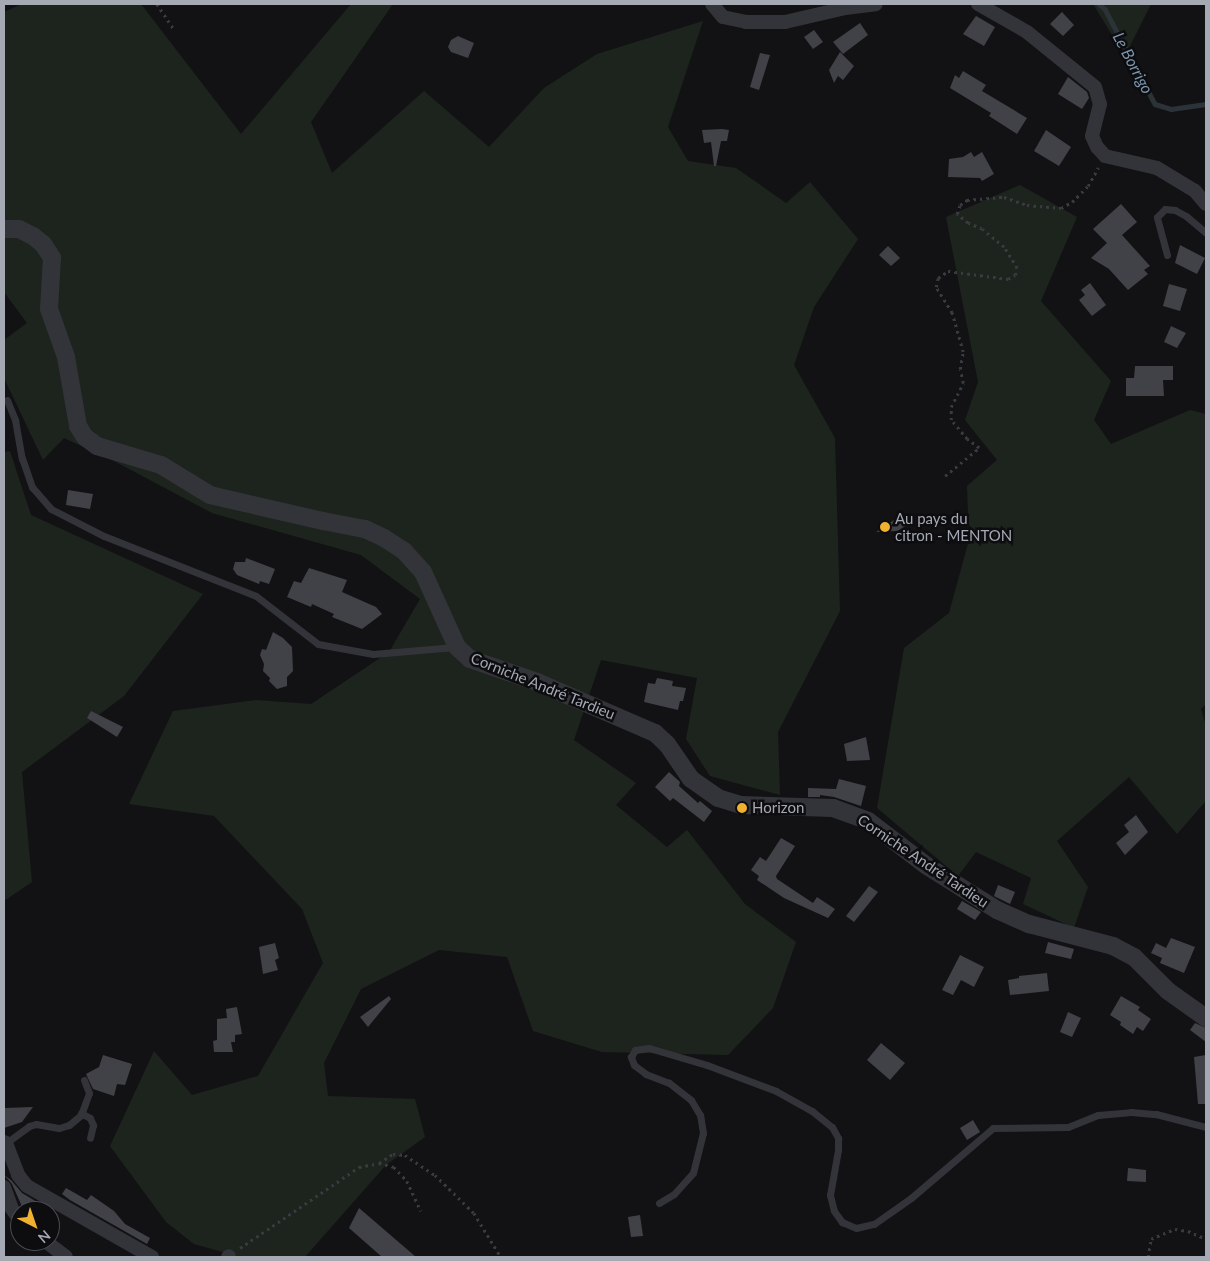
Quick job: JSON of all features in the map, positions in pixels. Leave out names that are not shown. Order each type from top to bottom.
[{"type":"street","points":[[712,4],[723,17],[731,19],[746,22],[785,22],[846,8],[876,4]]},
{"type":"street","points":[[978,4],[1027,32],[1095,87],[1100,104],[1092,136],[1105,156],[1157,168],[1195,192],[1206,204]]},
{"type":"street","name":"Corniche André Tardieu","points":[[4,229],[19,229],[33,236],[43,244],[52,258],[49,309],[66,357],[78,426],[85,437],[97,446],[161,465],[210,494],[323,522],[365,529],[384,538],[404,552],[423,572],[457,647],[470,659],[537,682],[655,733],[667,744],[691,779],[718,798],[742,805],[833,808],[868,821],[927,866],[998,910],[1029,924],[1113,946],[1134,957],[1168,991],[1206,1018]]},
{"type":"street","points":[[5,1143],[18,1175],[28,1186],[152,1257]]},
{"type":"street","points":[[4,1187],[10,1204]]},
{"type":"lane","points":[[1167,255],[1157,217],[1165,209],[1175,210],[1186,216],[1206,233]]},
{"type":"lane","points":[[8,400],[15,420],[22,458],[32,487],[51,509],[104,536],[256,596],[318,644],[373,654],[457,647]]},
{"type":"lane","points":[[659,1203],[674,1194],[693,1173],[703,1133],[700,1115],[691,1100],[669,1083],[646,1074],[634,1065],[631,1057],[635,1050],[649,1048],[707,1065],[776,1091],[812,1111],[832,1127],[838,1138],[838,1150],[830,1195],[834,1211],[842,1222],[856,1228],[874,1224],[911,1198],[993,1128],[1068,1127],[1098,1115],[1131,1112],[1156,1114],[1206,1127]]},
{"type":"lane","points":[[5,1143],[29,1126],[36,1124],[59,1128],[69,1125],[81,1113],[89,1093],[84,1080]]},
{"type":"lane","points":[[81,1113],[90,1118],[93,1125],[90,1138]]},
{"type":"path","points":[[157,4],[175,31]]},
{"type":"path","points":[[945,476],[979,448],[951,420],[951,407],[962,383],[960,369],[963,352],[952,313],[936,287],[938,278],[948,271],[1008,279],[1015,275],[1017,268],[1004,247],[982,228],[968,223],[957,214],[960,205],[967,200],[1004,197],[1027,205],[1061,208],[1072,202],[1088,186],[1105,156]]},
{"type":"path","points":[[228,1257],[359,1167],[379,1163],[393,1154],[406,1155],[435,1175],[474,1213],[501,1257]]},
{"type":"path","points":[[379,1163],[394,1167],[407,1181],[421,1211]]},
{"type":"path","points":[[1148,1257],[1150,1238],[1175,1230],[1188,1230],[1206,1239]]},
{"type":"shaded area","points":[[22,4],[141,4],[241,134],[351,4],[393,4],[311,122],[332,173],[424,91],[489,147],[544,88],[597,54],[703,21],[668,127],[688,161],[736,168],[786,203],[810,182],[858,239],[814,307],[794,365],[835,438],[840,611],[778,732],[780,795],[710,776],[686,739],[697,678],[601,660],[574,740],[636,783],[616,805],[667,847],[687,830],[745,904],[796,942],[773,1008],[728,1055],[602,1052],[533,1031],[507,957],[439,950],[361,989],[324,1063],[328,1096],[415,1099],[425,1137],[386,1165],[305,1257],[240,1257],[194,1244],[166,1222],[110,1146],[154,1051],[192,1095],[258,1076],[323,963],[302,909],[214,816],[129,804],[173,711],[256,700],[311,704],[389,652],[420,599],[361,555],[212,513],[114,461],[64,438],[43,460],[4,378],[4,340],[27,323],[4,292],[4,12]]},
{"type":"shaded area","points":[[1093,4],[1151,4],[1125,56]]},
{"type":"shaded area","points":[[1020,185],[1077,217],[1041,301],[1111,381],[1094,420],[1111,444],[1190,410],[1206,414],[1206,704],[1201,709],[1206,726],[1206,801],[1177,834],[1129,777],[1057,841],[1088,887],[1074,928],[1023,904],[1031,878],[976,852],[958,876],[877,808],[904,648],[949,613],[969,540],[967,486],[997,460],[965,420],[978,382],[946,217]]},
{"type":"shaded area","points":[[10,451],[31,515],[203,594],[124,696],[22,772],[32,882],[4,901],[4,452]]},
{"type":"building","points":[[1062,12],[1074,25],[1063,36],[1050,24]]},
{"type":"building","points":[[976,16],[995,27],[984,46],[963,34]]},
{"type":"building","points":[[860,23],[868,35],[843,54],[833,42]]},
{"type":"building","points":[[814,30],[823,42],[813,49],[804,37]]},
{"type":"building","points":[[458,36],[474,43],[468,58],[451,52],[448,47],[451,40]]},
{"type":"building","points":[[840,52],[854,66],[843,80],[838,76],[834,83],[829,70]]},
{"type":"building","points":[[760,53],[770,55],[759,90],[750,87]]},
{"type":"building","points":[[963,71],[986,85],[982,91],[1027,118],[1017,134],[989,116],[991,113],[950,88],[955,75],[959,78]]},
{"type":"building","points":[[1068,77],[1087,92],[1089,98],[1082,109],[1058,94]]},
{"type":"building","points":[[702,130],[729,130],[727,141],[721,141],[716,166],[714,166],[711,142],[704,143]]},
{"type":"building","points":[[1046,130],[1071,147],[1059,166],[1034,151]]},
{"type":"building","points":[[971,152],[974,157],[982,152],[994,174],[982,181],[980,178],[948,177],[949,159],[963,157]]},
{"type":"building","points":[[1121,204],[1137,222],[1122,235],[1150,266],[1144,270],[1148,274],[1128,290],[1109,269],[1091,258],[1107,243],[1093,229]]},
{"type":"building","points":[[1180,245],[1205,258],[1197,274],[1175,263]]},
{"type":"building","points":[[888,246],[900,258],[891,266],[879,255]]},
{"type":"building","points":[[1090,283],[1106,305],[1092,316],[1079,300],[1085,295],[1081,290]]},
{"type":"building","points":[[1169,284],[1187,289],[1180,311],[1163,306]]},
{"type":"building","points":[[1171,326],[1186,333],[1177,348],[1164,342]]},
{"type":"building","points":[[1135,366],[1173,366],[1173,380],[1163,380],[1164,396],[1126,396],[1126,378],[1134,378]]},
{"type":"building","points":[[68,490],[93,494],[90,509],[66,505]]},
{"type":"building","points":[[900,516],[906,526],[897,531],[876,532]]},
{"type":"building","points":[[246,558],[275,569],[269,584],[260,581],[259,584],[237,575],[233,569],[235,562],[245,562]]},
{"type":"building","points":[[309,568],[347,580],[342,592],[376,607],[382,614],[362,629],[332,617],[334,614],[312,604],[311,607],[287,597],[294,581],[301,583]]},
{"type":"building","points":[[273,632],[292,647],[293,671],[287,677],[287,686],[277,689],[263,671],[264,664],[260,655],[262,649],[266,650]]},
{"type":"building","points":[[657,678],[673,681],[672,686],[686,688],[683,701],[680,701],[678,710],[644,702],[648,683],[655,684]]},
{"type":"building","points":[[91,711],[123,727],[117,737],[87,718]]},
{"type":"building","points":[[866,737],[870,760],[847,761],[844,744]]},
{"type":"building","points":[[669,772],[680,782],[679,786],[698,803],[700,801],[712,811],[704,822],[673,798],[670,801],[655,787]]},
{"type":"building","points":[[839,779],[866,786],[861,806],[834,797],[820,795],[820,797],[808,797],[808,788],[836,789]]},
{"type":"building","points":[[1136,815],[1148,832],[1125,855],[1116,843],[1129,832],[1124,825]]},
{"type":"building","points":[[781,838],[795,846],[776,876],[777,879],[813,903],[817,897],[835,909],[828,918],[784,898],[757,880],[759,876],[751,870],[760,857],[766,861]]},
{"type":"building","points":[[998,885],[1015,892],[1010,904],[994,896]]},
{"type":"building","points":[[869,886],[878,892],[854,922],[846,916]]},
{"type":"building","points":[[962,901],[981,912],[975,920],[957,909]]},
{"type":"building","points":[[1171,938],[1195,947],[1184,973],[1160,963],[1162,958],[1151,953],[1156,943],[1166,948]]},
{"type":"building","points":[[1048,942],[1074,949],[1071,959],[1045,953]]},
{"type":"building","points":[[275,943],[279,958],[275,960],[278,970],[263,974],[259,947]]},
{"type":"building","points":[[960,955],[984,967],[974,987],[961,980],[953,995],[942,990]]},
{"type":"building","points":[[1047,973],[1049,991],[1010,995],[1008,980],[1019,978],[1019,976]]},
{"type":"building","points":[[389,996],[391,999],[368,1027],[360,1017]]},
{"type":"building","points":[[1121,996],[1140,1007],[1138,1010],[1151,1019],[1143,1031],[1137,1027],[1133,1034],[1120,1025],[1121,1022],[1110,1015]]},
{"type":"building","points":[[237,1007],[242,1034],[235,1035],[235,1042],[231,1042],[233,1052],[214,1052],[213,1041],[217,1040],[217,1019],[227,1018],[226,1009]]},
{"type":"building","points":[[1068,1012],[1081,1018],[1072,1037],[1060,1032]]},
{"type":"building","points":[[1195,1023],[1206,1028],[1206,1042],[1190,1030]]},
{"type":"building","points":[[881,1043],[905,1063],[890,1080],[867,1060]]},
{"type":"building","points":[[103,1055],[132,1064],[125,1085],[117,1084],[114,1096],[93,1089],[86,1074],[99,1067]]},
{"type":"building","points":[[1206,1055],[1206,1104],[1198,1104],[1194,1057]]},
{"type":"building","points":[[33,1107],[22,1122],[4,1128],[4,1108]]},
{"type":"building","points":[[973,1120],[980,1132],[967,1140],[960,1128]]},
{"type":"building","points":[[1128,1168],[1146,1170],[1146,1182],[1127,1181]]},
{"type":"building","points":[[4,1175],[22,1193],[35,1201],[20,1201],[12,1184]]},
{"type":"building","points":[[66,1188],[87,1200],[91,1195],[114,1211],[125,1224],[150,1238],[147,1244],[70,1200],[62,1194]]},
{"type":"building","points":[[359,1208],[416,1257],[382,1257],[349,1228]]},
{"type":"building","points":[[640,1215],[643,1236],[631,1237],[628,1217]]},
{"type":"waterway","name":"Le Borrigo","points":[[1099,4],[1105,9],[1155,104],[1171,109],[1206,104]]},
{"type":"place","name":"Au pays du citron - MENTON","points":[[885,527]]},
{"type":"place","name":"Horizon","points":[[742,808]]}]
